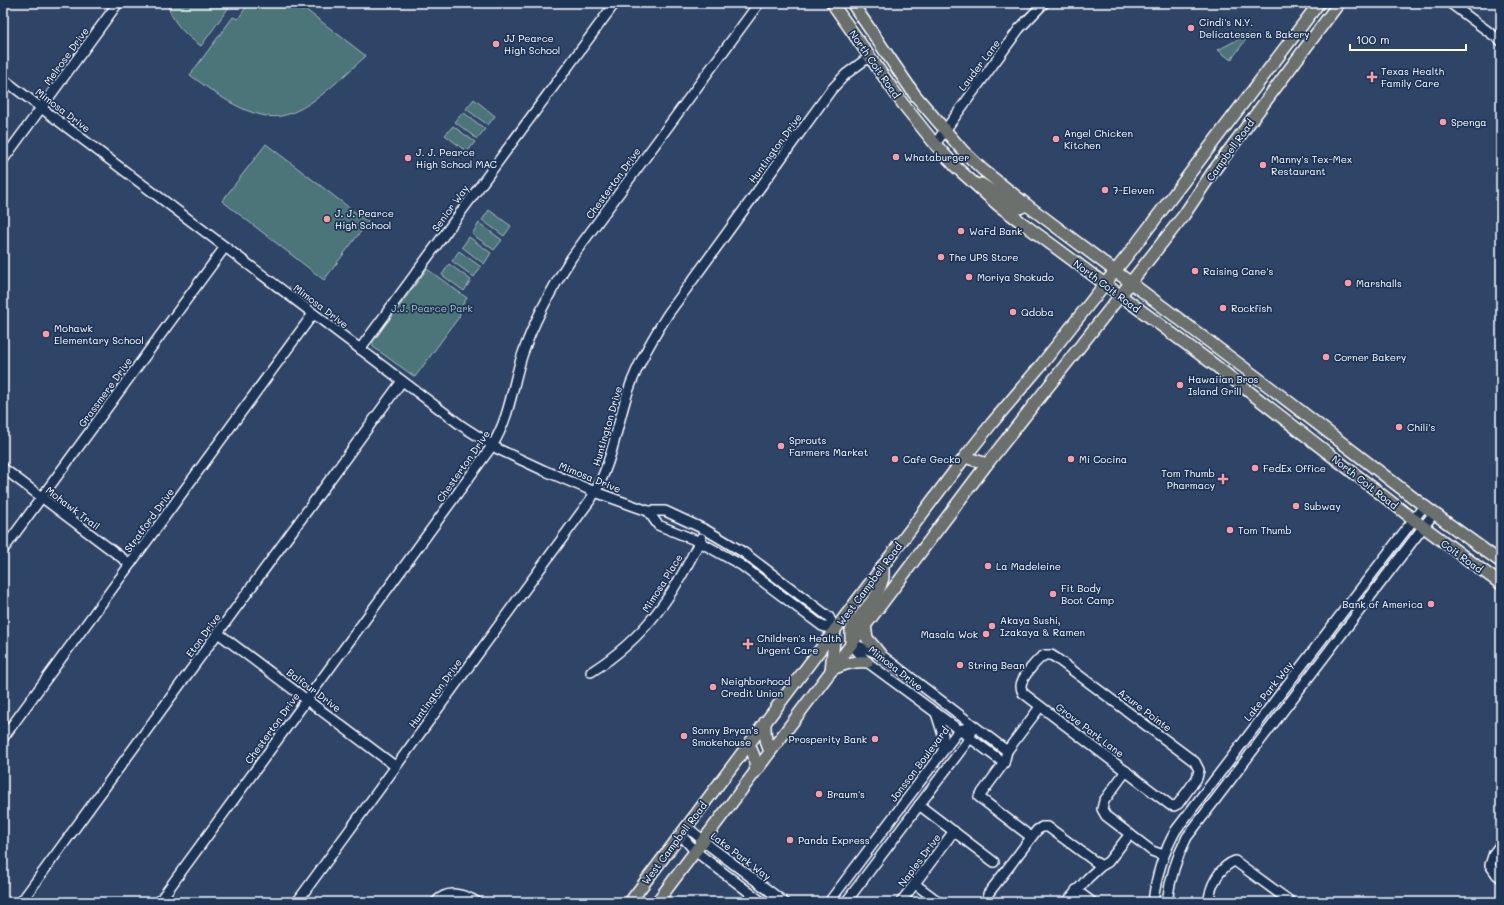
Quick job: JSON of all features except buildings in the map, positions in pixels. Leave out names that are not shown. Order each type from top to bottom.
[{"type":"main road","name":"North Coit Road","points":[[832,3],[903,104],[935,144],[971,182],[998,205],[1251,393],[1424,527]]},
{"type":"main road","name":"North Coit Road","points":[[852,3],[915,95],[962,151],[983,170],[1027,205],[1434,513]]},
{"type":"main road","name":"Campbell Road","points":[[1115,271],[1319,3]]},
{"type":"main road","name":"Campbell Road","points":[[1121,296],[1184,215],[1212,173],[1339,3]]},
{"type":"main road","points":[[1238,110],[1252,120]]},
{"type":"main road","points":[[971,182],[983,184],[1019,208],[1027,205]]},
{"type":"main road","name":"West Campbell Road","points":[[630,902],[965,457],[1042,364],[1115,271]]},
{"type":"main road","points":[[657,902],[987,464],[1121,296]]},
{"type":"main road","points":[[1251,393],[1260,380]]},
{"type":"main road","points":[[972,448],[987,464]]},
{"type":"main road","points":[[965,457],[987,464]]},
{"type":"main road","name":"Coit Road","points":[[1434,513],[1501,562]]},
{"type":"main road","name":"Coit Road","points":[[1424,527],[1501,584]]},
{"type":"main road","points":[[852,644],[851,631],[853,625],[880,587],[883,578],[883,565]]},
{"type":"main road","points":[[831,671],[835,630],[859,630],[865,625]]},
{"type":"main road","points":[[865,625],[867,638],[880,654]]},
{"type":"main road","points":[[823,645],[844,641],[852,644]]},
{"type":"main road","points":[[831,671],[845,664],[856,661],[867,662]]},
{"type":"main road","points":[[765,722],[765,737],[770,751]]},
{"type":"main road","points":[[749,744],[754,756],[756,770]]},
{"type":"street","name":"Melrose Drive","points":[[3,160],[118,3]]},
{"type":"street","name":"Senior Way","points":[[360,349],[615,3]]},
{"type":"street","name":"Chesterton Drive","points":[[159,902],[492,446],[507,415],[517,374],[530,334],[553,288],[572,257],[759,3]]},
{"type":"street","name":"Lauder Lane","points":[[935,144],[1020,29],[1044,3]]},
{"type":"street","points":[[1450,3],[1501,41]]},
{"type":"street","name":"Huntington Drive","points":[[297,902],[595,492],[610,459],[632,380],[652,338],[668,314],[831,90],[846,74],[869,57]]},
{"type":"street","name":"Mimosa Drive","points":[[3,79],[402,381],[462,426],[492,446],[520,460],[595,492],[648,511],[665,511],[706,530],[732,545],[761,565],[829,617],[835,630]]},
{"type":"street","name":"Grassmere Drive","points":[[3,550],[225,247]]},
{"type":"street","name":"Stratford Drive","points":[[3,738],[313,314]]},
{"type":"street","name":"Eton Drive","points":[[21,902],[402,381]]},
{"type":"street","name":"Mohawk Trail","points":[[3,468],[130,564]]},
{"type":"street","name":"Lake Park Way","points":[[1153,902],[1156,879],[1163,855],[1181,822],[1424,506]]},
{"type":"street","points":[[648,511],[658,525],[700,542],[741,565],[822,626],[835,630]]},
{"type":"street","points":[[1167,902],[1172,870],[1178,853],[1187,837],[1434,513]]},
{"type":"street","name":"Mimosa Place","points":[[591,672],[611,660],[651,622],[681,578],[706,530]]},
{"type":"street","points":[[759,579],[761,565]]},
{"type":"street","name":"Balfour Drive","points":[[218,633],[396,766]]},
{"type":"street","name":"Mimosa Drive","points":[[852,644],[880,654],[1007,751]]},
{"type":"street","name":"Mimosa Drive","points":[[852,644],[867,662],[1004,763]]},
{"type":"street","name":"Azure Pointe","points":[[1040,707],[1023,693],[1021,687],[1022,681],[1040,657],[1051,655],[1194,762],[1199,770],[1198,778],[1178,804],[1174,806],[1170,805],[1126,772]]},
{"type":"street","points":[[910,694],[921,686]]},
{"type":"street","points":[[1031,837],[979,797],[1004,763],[1007,751],[1040,707]]},
{"type":"street","name":"Grove Park Lane","points":[[1040,707],[1126,772]]},
{"type":"street","points":[[936,713],[943,735],[943,750]]},
{"type":"street","points":[[846,902],[970,738],[973,726]]},
{"type":"street","name":"Jonsson Boulevard","points":[[829,902],[959,730],[973,726]]},
{"type":"street","points":[[1126,772],[1104,801],[1102,809],[1106,816],[1144,845],[1152,851],[1163,855]]},
{"type":"street","points":[[919,805],[994,862]]},
{"type":"street","points":[[988,902],[988,894],[1031,837],[1042,826],[1048,828],[1101,866]]},
{"type":"street","points":[[883,830],[894,838]]},
{"type":"street","points":[[684,831],[695,851],[762,902]]},
{"type":"street","name":"Lake Park Way","points":[[684,831],[703,841],[784,902]]},
{"type":"street","name":"Naples Drive","points":[[901,902],[954,831]]},
{"type":"street","points":[[1067,902],[1076,890],[1101,866],[1108,862],[1130,834]]},
{"type":"street","points":[[1501,844],[1494,853],[1490,865],[1501,878]]},
{"type":"street","points":[[1209,902],[1214,881],[1229,863],[1235,861],[1291,902]]},
{"type":"street","points":[[915,884],[939,902]]},
{"type":"street","points":[[1076,890],[1092,902]]},
{"type":"street","points":[[436,902],[439,898],[448,894],[458,893],[477,902]]},
{"type":"green space","points":[[167,3],[232,3],[201,46],[180,28],[172,16]]},
{"type":"green space","points":[[249,3],[291,3],[303,11],[305,9],[366,56],[315,100],[292,113],[277,117],[262,115],[243,109],[219,96],[190,75],[233,17],[238,19]]},
{"type":"green space","points":[[1248,34],[1249,35],[1231,60],[1218,50]]},
{"type":"green space","points":[[474,99],[495,116],[488,125],[466,109]]},
{"type":"green space","points":[[463,112],[485,129],[477,139],[455,122]]},
{"type":"green space","points":[[453,126],[475,142],[467,152],[445,135]]},
{"type":"green space","points":[[266,144],[368,222],[324,280],[222,201]]},
{"type":"green space","points":[[489,210],[511,226],[504,236],[482,220]]},
{"type":"green space","points":[[479,223],[502,240],[494,250],[472,234]]},
{"type":"green space","points":[[469,237],[491,253],[484,264],[462,247]]},
{"type":"green space","points":[[459,251],[481,267],[474,277],[452,261]]},
{"type":"green space","points":[[449,264],[471,280],[464,291],[442,275]]},
{"type":"green space","name":"J.J. Pearce Park","points":[[427,269],[467,298],[461,307],[459,317],[415,377],[373,347],[373,342]]},
{"type":"place","name":"Cindi's N.Y. Delicatessen & Bakery","points":[[1191,28]]},
{"type":"place","name":"JJ Pearce High School","points":[[496,44]]},
{"type":"place","name":"Texas Health Family Care","points":[[1372,77]]},
{"type":"place","name":"Spenga","points":[[1443,122]]},
{"type":"place","name":"Angel Chicken Kitchen","points":[[1056,139]]},
{"type":"place","name":"Whataburger","points":[[896,157]]},
{"type":"place","name":"J. J. Pearce High School MAC","points":[[408,158]]},
{"type":"place","name":"Manny's Tex-Mex Restaurant","points":[[1263,165]]},
{"type":"place","name":"7-Eleven","points":[[1105,190]]},
{"type":"place","name":"J. J. Pearce High School","points":[[327,219]]},
{"type":"place","name":"WaFd Bank","points":[[961,231]]},
{"type":"place","name":"The UPS Store","points":[[941,257]]},
{"type":"place","name":"Raising Cane's","points":[[1195,271]]},
{"type":"place","name":"Moriya Shokudo","points":[[969,277]]},
{"type":"place","name":"Marshalls","points":[[1348,283]]},
{"type":"place","name":"Rockfish","points":[[1223,308]]},
{"type":"place","name":"Qdoba","points":[[1013,312]]},
{"type":"place","name":"Mohawk Elementary School","points":[[46,334]]},
{"type":"place","name":"Corner Bakery","points":[[1326,357]]},
{"type":"place","name":"Hawaiian Bros Island Grill","points":[[1180,385]]},
{"type":"place","name":"Chili's","points":[[1399,427]]},
{"type":"place","name":"Sprouts Farmers Market","points":[[781,446]]},
{"type":"place","name":"Cafe Gecko","points":[[895,459]]},
{"type":"place","name":"Mi Cocina","points":[[1071,459]]},
{"type":"place","name":"FedEx Office","points":[[1255,468]]},
{"type":"place","name":"Tom Thumb Pharmacy","points":[[1223,479]]},
{"type":"place","name":"Subway","points":[[1296,506]]},
{"type":"place","name":"Tom Thumb","points":[[1230,530]]},
{"type":"place","name":"La Madeleine","points":[[988,566]]},
{"type":"place","name":"Fit Body Boot Camp","points":[[1053,594]]},
{"type":"place","name":"Bank of America","points":[[1431,604]]},
{"type":"place","name":"Akaya Sushi, Izakaya & Ramen","points":[[992,626]]},
{"type":"place","name":"Masala Wok","points":[[986,634]]},
{"type":"place","name":"Children's Health Urgent Care","points":[[748,644]]},
{"type":"place","name":"String Bean","points":[[960,665]]},
{"type":"place","name":"Neighborhood Credit Union","points":[[713,687]]},
{"type":"place","name":"Sonny Bryan's Smokehouse","points":[[684,736]]},
{"type":"place","name":"Prosperity Bank","points":[[875,739]]},
{"type":"place","name":"Braum's","points":[[819,794]]},
{"type":"place","name":"Panda Express","points":[[790,840]]}]
